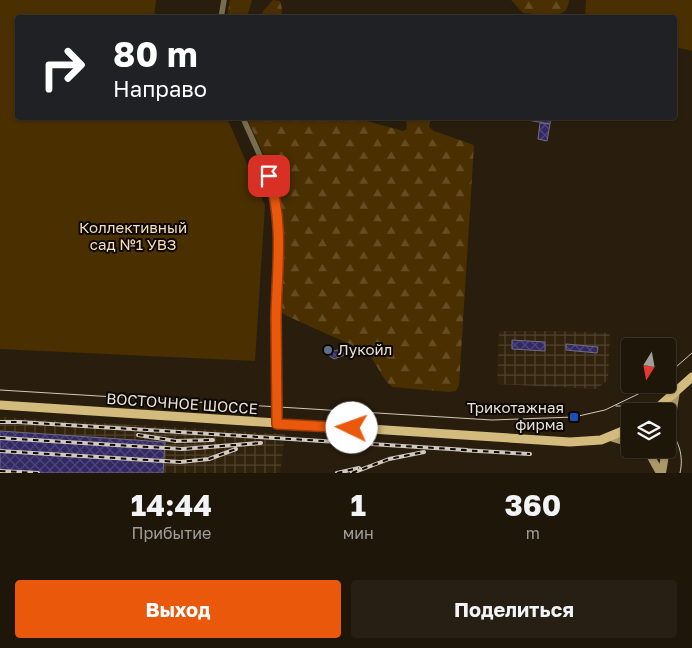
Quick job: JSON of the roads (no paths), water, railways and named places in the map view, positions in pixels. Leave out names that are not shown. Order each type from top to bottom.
[{"type":"main road","points":[[676,391],[692,377]]},
{"type":"main road","points":[[663,403],[674,393]]},
{"type":"main road","name":"ВОСТОЧНОЕ ШОССЕ","points":[[0,405],[570,442],[586,442],[610,437],[621,432]]},
{"type":"main road","points":[[610,437],[621,440]]},
{"type":"main road","points":[[652,458],[661,473]]},
{"type":"main road","points":[[661,473],[664,458]]},
{"type":"street","points":[[222,15],[224,0]]},
{"type":"street","points":[[244,120],[269,176],[275,196],[278,218],[276,316],[277,424]]},
{"type":"tram line","points":[[676,367],[692,353]]},
{"type":"tram line","points":[[0,390],[492,420],[574,417],[605,410],[640,393]]},
{"type":"tram line","points":[[616,406],[621,406]]},
{"type":"tram line","points":[[676,440],[681,455],[680,473]]},
{"type":"railway","points":[[0,422],[467,450]]},
{"type":"railway","points":[[138,435],[176,441],[213,440]]},
{"type":"railway","points":[[0,438],[182,449],[261,443]]},
{"type":"railway","points":[[0,451],[180,462],[209,459],[236,449]]},
{"type":"railway","points":[[461,450],[530,454]]},
{"type":"railway","points":[[352,473],[389,459],[424,452]]},
{"type":"railway","points":[[337,473],[359,468]]},
{"type":"railway","points":[[0,471],[38,473]]},
{"type":"place","name":"Лукойл","points":[[328,350]]},
{"type":"place","name":"Трикотажная фирма","points":[[574,417]]},
{"type":"park label","name":"Коллективный сад №1 УВЗ","points":[[133,236]]}]
